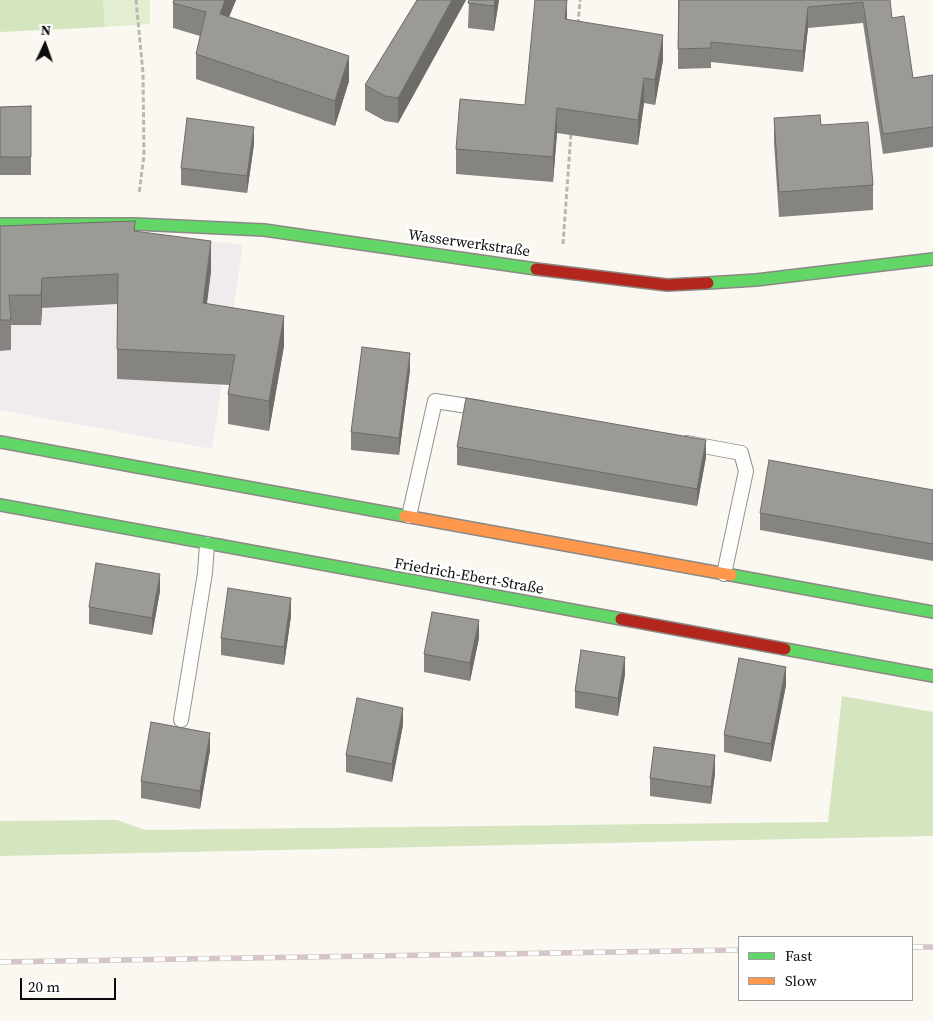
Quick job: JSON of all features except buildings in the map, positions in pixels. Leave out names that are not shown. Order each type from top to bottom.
[{"type":"street","name":"Wasserwerkstraße","points":[[0,224],[135,224],[264,230],[561,273],[667,285],[756,280],[933,259]]},
{"type":"street","points":[[0,442],[933,612]]},
{"type":"street","name":"Friedrich-Ebert-Straße","points":[[0,505],[933,676]]},
{"type":"lane","points":[[409,516],[435,401],[494,410]]},
{"type":"lane","points":[[670,440],[741,453],[746,471],[724,574]]},
{"type":"lane","points":[[181,720],[205,573],[207,544]]},
{"type":"path","points":[[135,224],[144,155],[143,73],[136,0]]},
{"type":"path","points":[[578,29],[580,0]]},
{"type":"path","points":[[561,273],[571,127]]},
{"type":"shaded area","points":[[0,235],[135,237],[243,244],[212,449],[0,410]]},
{"type":"green space","points":[[0,0],[103,0],[105,27],[0,32]]},
{"type":"green space","points":[[103,0],[150,0],[150,24],[105,27]]},
{"type":"green space","points":[[842,696],[933,712],[933,836],[0,856],[0,821],[117,820],[145,830],[828,822]]},
{"type":"railway","points":[[913,947],[933,947]]},
{"type":"railway","points":[[0,962],[738,950]]},
{"type":"traffic: fast","points":[[0,224],[135,224],[264,230],[536,269]]},
{"type":"traffic: fast","points":[[708,283],[756,280],[933,259]]},
{"type":"traffic: fast","points":[[0,442],[405,516]]},
{"type":"traffic: fast","points":[[0,505],[621,619]]},
{"type":"traffic: fast","points":[[731,575],[933,612]]},
{"type":"traffic: fast","points":[[785,649],[933,676]]},
{"type":"traffic: slow","points":[[405,516],[731,575]]},
{"type":"traffic: jam","points":[[536,269],[667,285],[708,283]]},
{"type":"traffic: jam","points":[[621,619],[785,649]]}]
